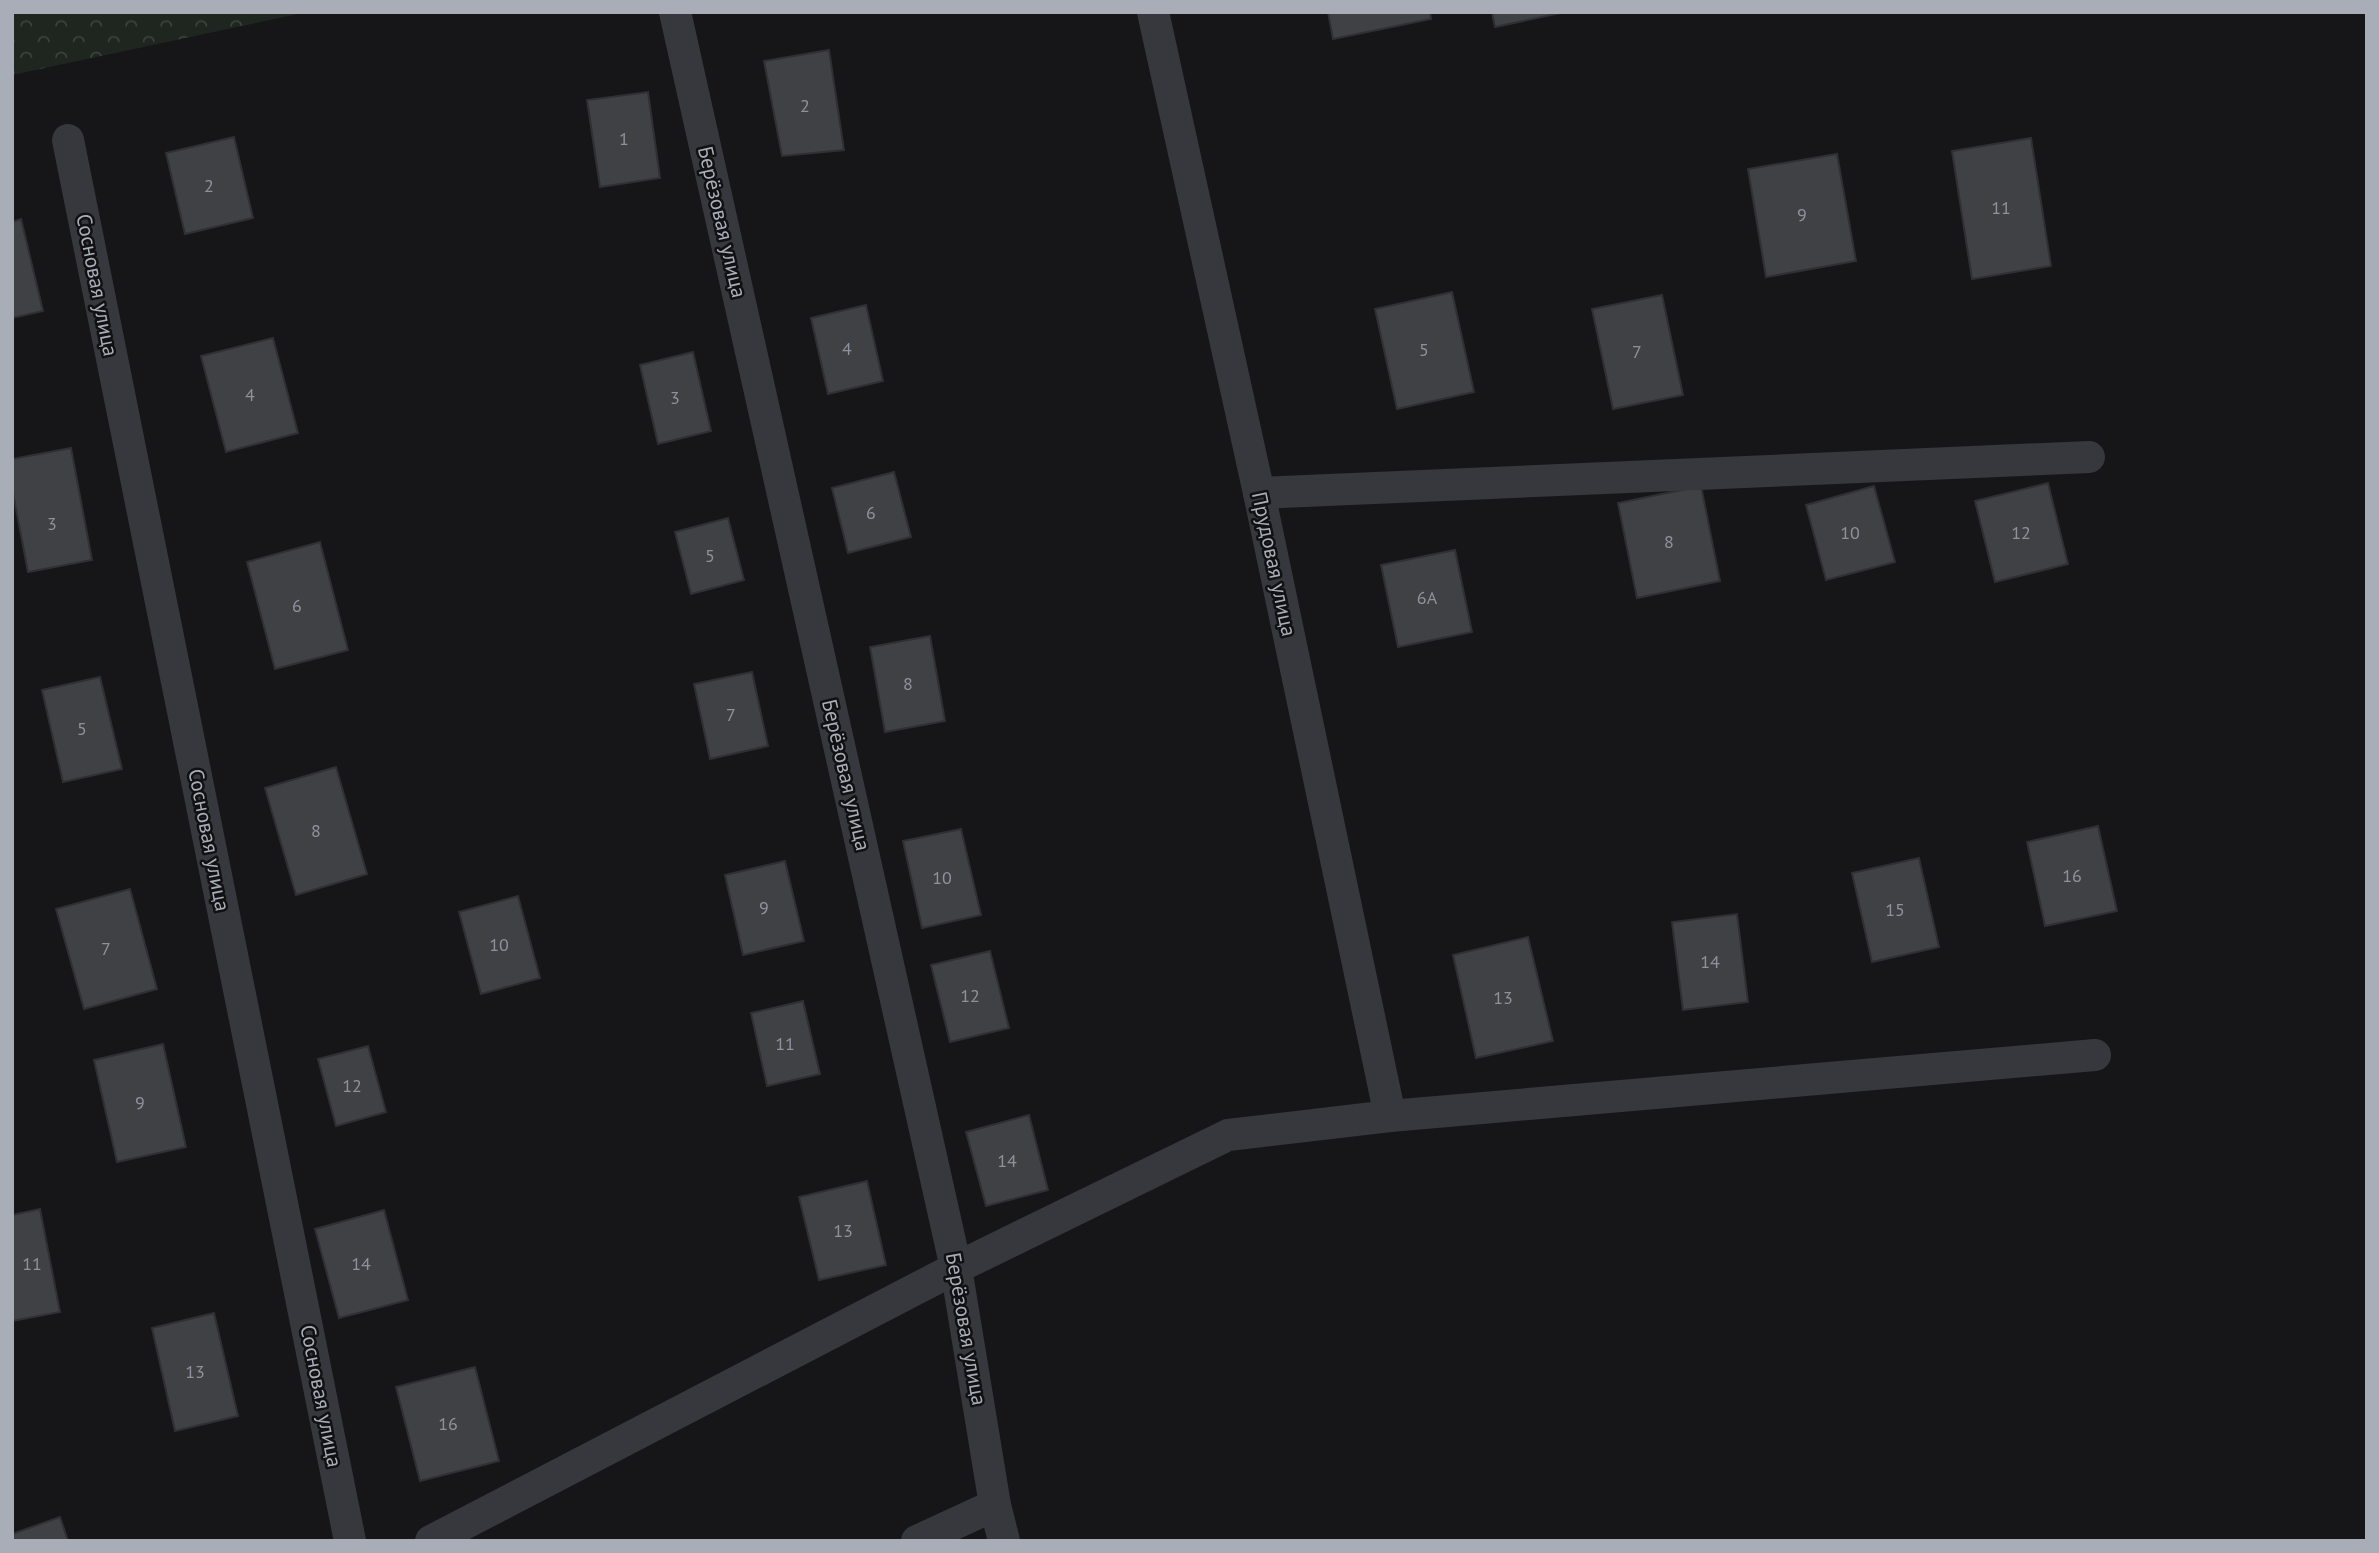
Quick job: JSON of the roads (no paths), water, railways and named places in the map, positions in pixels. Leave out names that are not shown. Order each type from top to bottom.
[{"type":"street","name":"Берёзовая улица","points":[[675,12],[957,1268],[995,1505],[1004,1541]]},
{"type":"street","name":"Прудовая улица","points":[[1153,12],[1259,493],[1390,1116]]},
{"type":"street","name":"Сосновая улица","points":[[68,140],[350,1541]]},
{"type":"street","points":[[1259,493],[2089,457]]},
{"type":"street","points":[[430,1541],[957,1268],[1228,1135],[1390,1116],[2095,1055]]},
{"type":"street","points":[[917,1541],[995,1505]]}]
